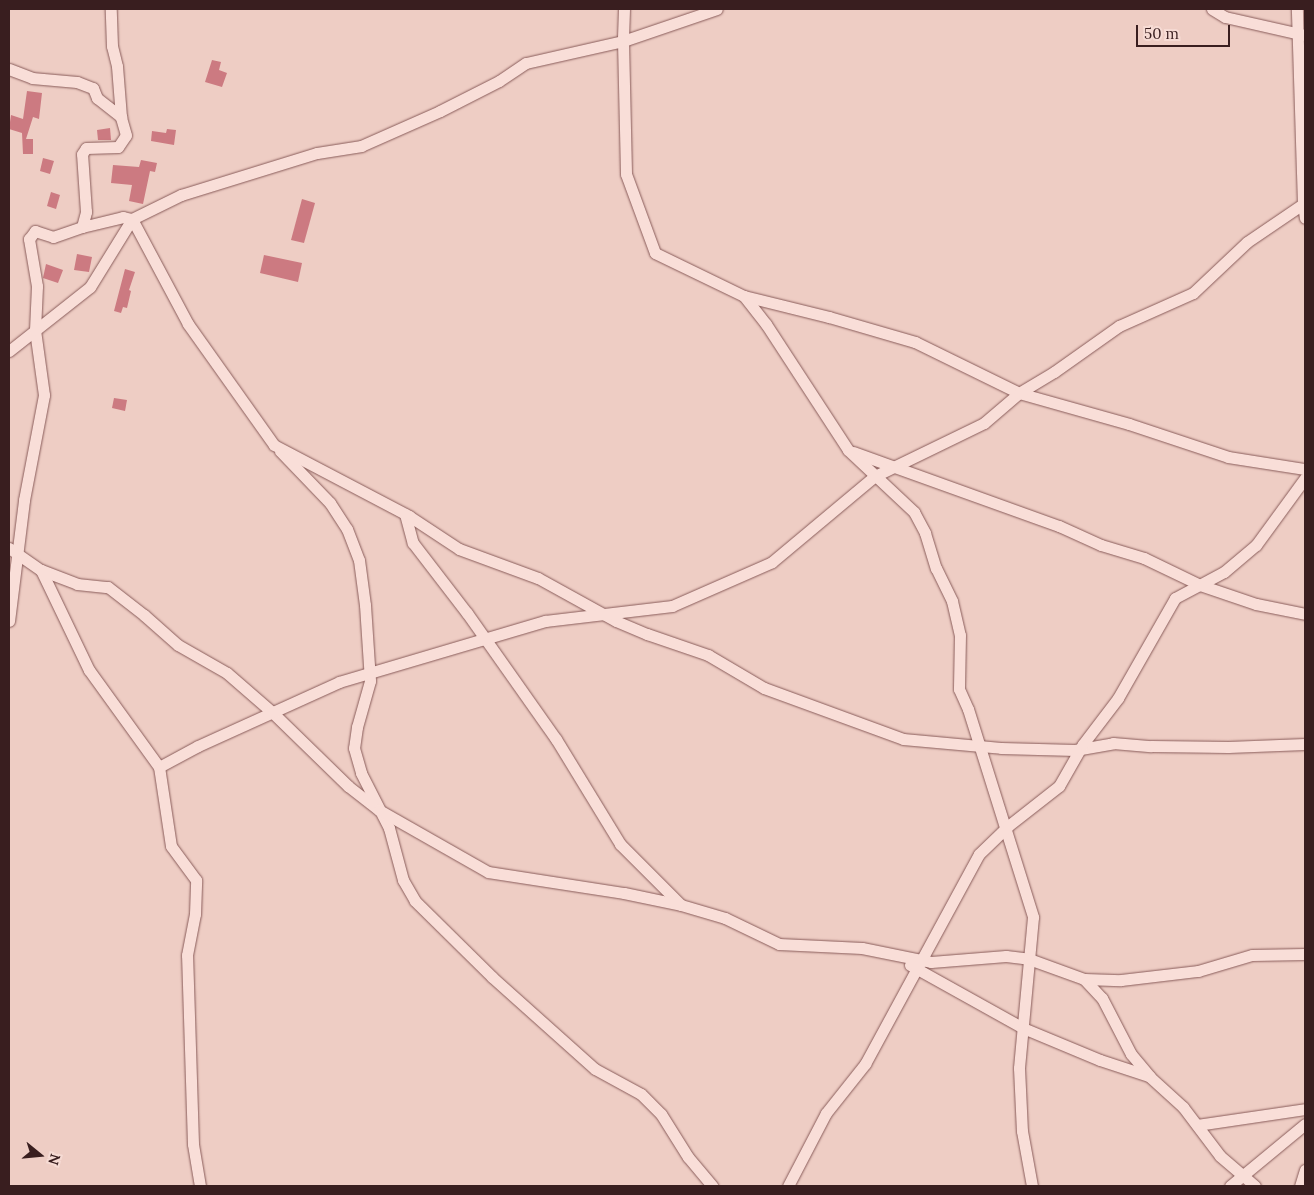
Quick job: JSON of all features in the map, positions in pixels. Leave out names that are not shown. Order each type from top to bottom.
[{"type":"street","points":[[82,227],[86,212],[82,154],[86,148],[118,147],[126,135],[121,117],[117,66],[112,46],[111,9]]},
{"type":"street","points":[[624,9],[626,174],[655,253],[744,296],[829,317],[915,342],[1019,393],[1129,424],[1228,457],[1305,469]]},
{"type":"street","points":[[9,351],[90,287],[132,219],[200,187],[317,153],[361,146],[440,111],[499,81],[526,63],[623,41],[717,9]]},
{"type":"street","points":[[1212,9],[1225,18],[1301,34]]},
{"type":"street","points":[[1296,9],[1301,34],[1305,218]]},
{"type":"street","points":[[9,69],[32,78],[77,82],[93,88],[97,98],[121,117]]},
{"type":"street","points":[[158,767],[339,682],[545,621],[672,606],[772,562],[875,476],[984,423],[1019,393],[1054,372],[1119,326],[1193,293],[1247,242],[1304,204]]},
{"type":"street","points":[[9,622],[12,551],[44,395],[35,330],[37,286],[29,238],[34,231],[53,237],[82,227],[124,217],[132,219],[188,324],[274,445],[330,503],[347,530],[359,560],[365,605],[370,681],[357,726],[354,748],[361,773],[389,828],[403,880],[415,901],[492,978],[595,1069],[641,1094],[661,1114],[688,1156],[712,1186]]},
{"type":"street","points":[[744,296],[766,324],[848,450],[914,512],[925,533],[936,568],[952,601],[960,635],[959,689],[968,709],[1033,917],[1019,1068],[1021,1122],[1032,1186]]},
{"type":"street","points":[[274,445],[405,514],[459,549],[538,578],[604,614],[647,634],[708,655],[764,688],[884,734],[903,739],[1001,748],[1080,749],[1113,743],[1152,746],[1228,747],[1305,744]]},
{"type":"street","points":[[848,450],[1059,526],[1101,545],[1144,558],[1200,585],[1256,604],[1305,614]]},
{"type":"street","points":[[788,1186],[826,1113],[865,1064],[979,854],[1005,829],[1059,786],[1080,749],[1118,698],[1175,598],[1224,572],[1256,546],[1305,478]]},
{"type":"street","points":[[405,514],[413,543],[485,639],[556,739],[620,844],[681,906]]},
{"type":"street","points":[[12,551],[41,570],[77,584],[108,587],[144,615],[178,646],[228,672],[348,786],[379,810],[488,872],[624,893],[681,906],[725,918],[779,944],[862,948],[898,955],[918,964],[944,982],[1023,1028],[1100,1060],[1150,1077]]},
{"type":"street","points":[[41,570],[89,670],[158,767],[171,846],[196,880],[195,914],[187,955],[193,1144],[200,1186]]},
{"type":"street","points":[[918,964],[1006,956],[1029,959],[1084,979],[1121,980],[1198,971],[1252,955],[1305,954]]},
{"type":"street","points":[[1084,979],[1102,998],[1131,1054],[1150,1077],[1183,1107],[1220,1156],[1243,1178],[1255,1186]]},
{"type":"street","points":[[1197,1125],[1305,1109]]},
{"type":"street","points":[[1230,1186],[1243,1178],[1305,1124]]},
{"type":"street","points":[[1300,1186],[1305,1170]]},
{"type":"building","points":[[212,60],[221,62],[219,70],[227,73],[222,87],[205,82]]},
{"type":"building","points":[[27,91],[42,93],[39,119],[33,117],[26,139],[33,139],[33,154],[23,154],[22,133],[9,129],[11,115],[23,119]]},
{"type":"building","points":[[110,128],[111,140],[98,140],[97,130]]},
{"type":"building","points":[[167,129],[176,130],[174,145],[151,141],[152,131],[166,133]]},
{"type":"building","points":[[43,158],[54,161],[50,174],[40,171]]},
{"type":"building","points":[[141,160],[157,163],[155,172],[150,171],[143,204],[129,201],[132,185],[111,183],[113,165],[139,167]]},
{"type":"building","points":[[51,192],[60,195],[56,209],[47,206]]},
{"type":"building","points":[[302,199],[315,203],[304,243],[291,240]]},
{"type":"building","points":[[77,254],[92,257],[89,272],[74,270]]},
{"type":"building","points":[[264,255],[302,263],[298,282],[260,273]]},
{"type":"building","points":[[46,264],[63,270],[58,283],[43,278]]},
{"type":"building","points":[[125,269],[135,272],[129,290],[131,291],[127,308],[123,307],[121,313],[114,311]]},
{"type":"building","points":[[114,398],[127,400],[125,411],[112,408]]}]
